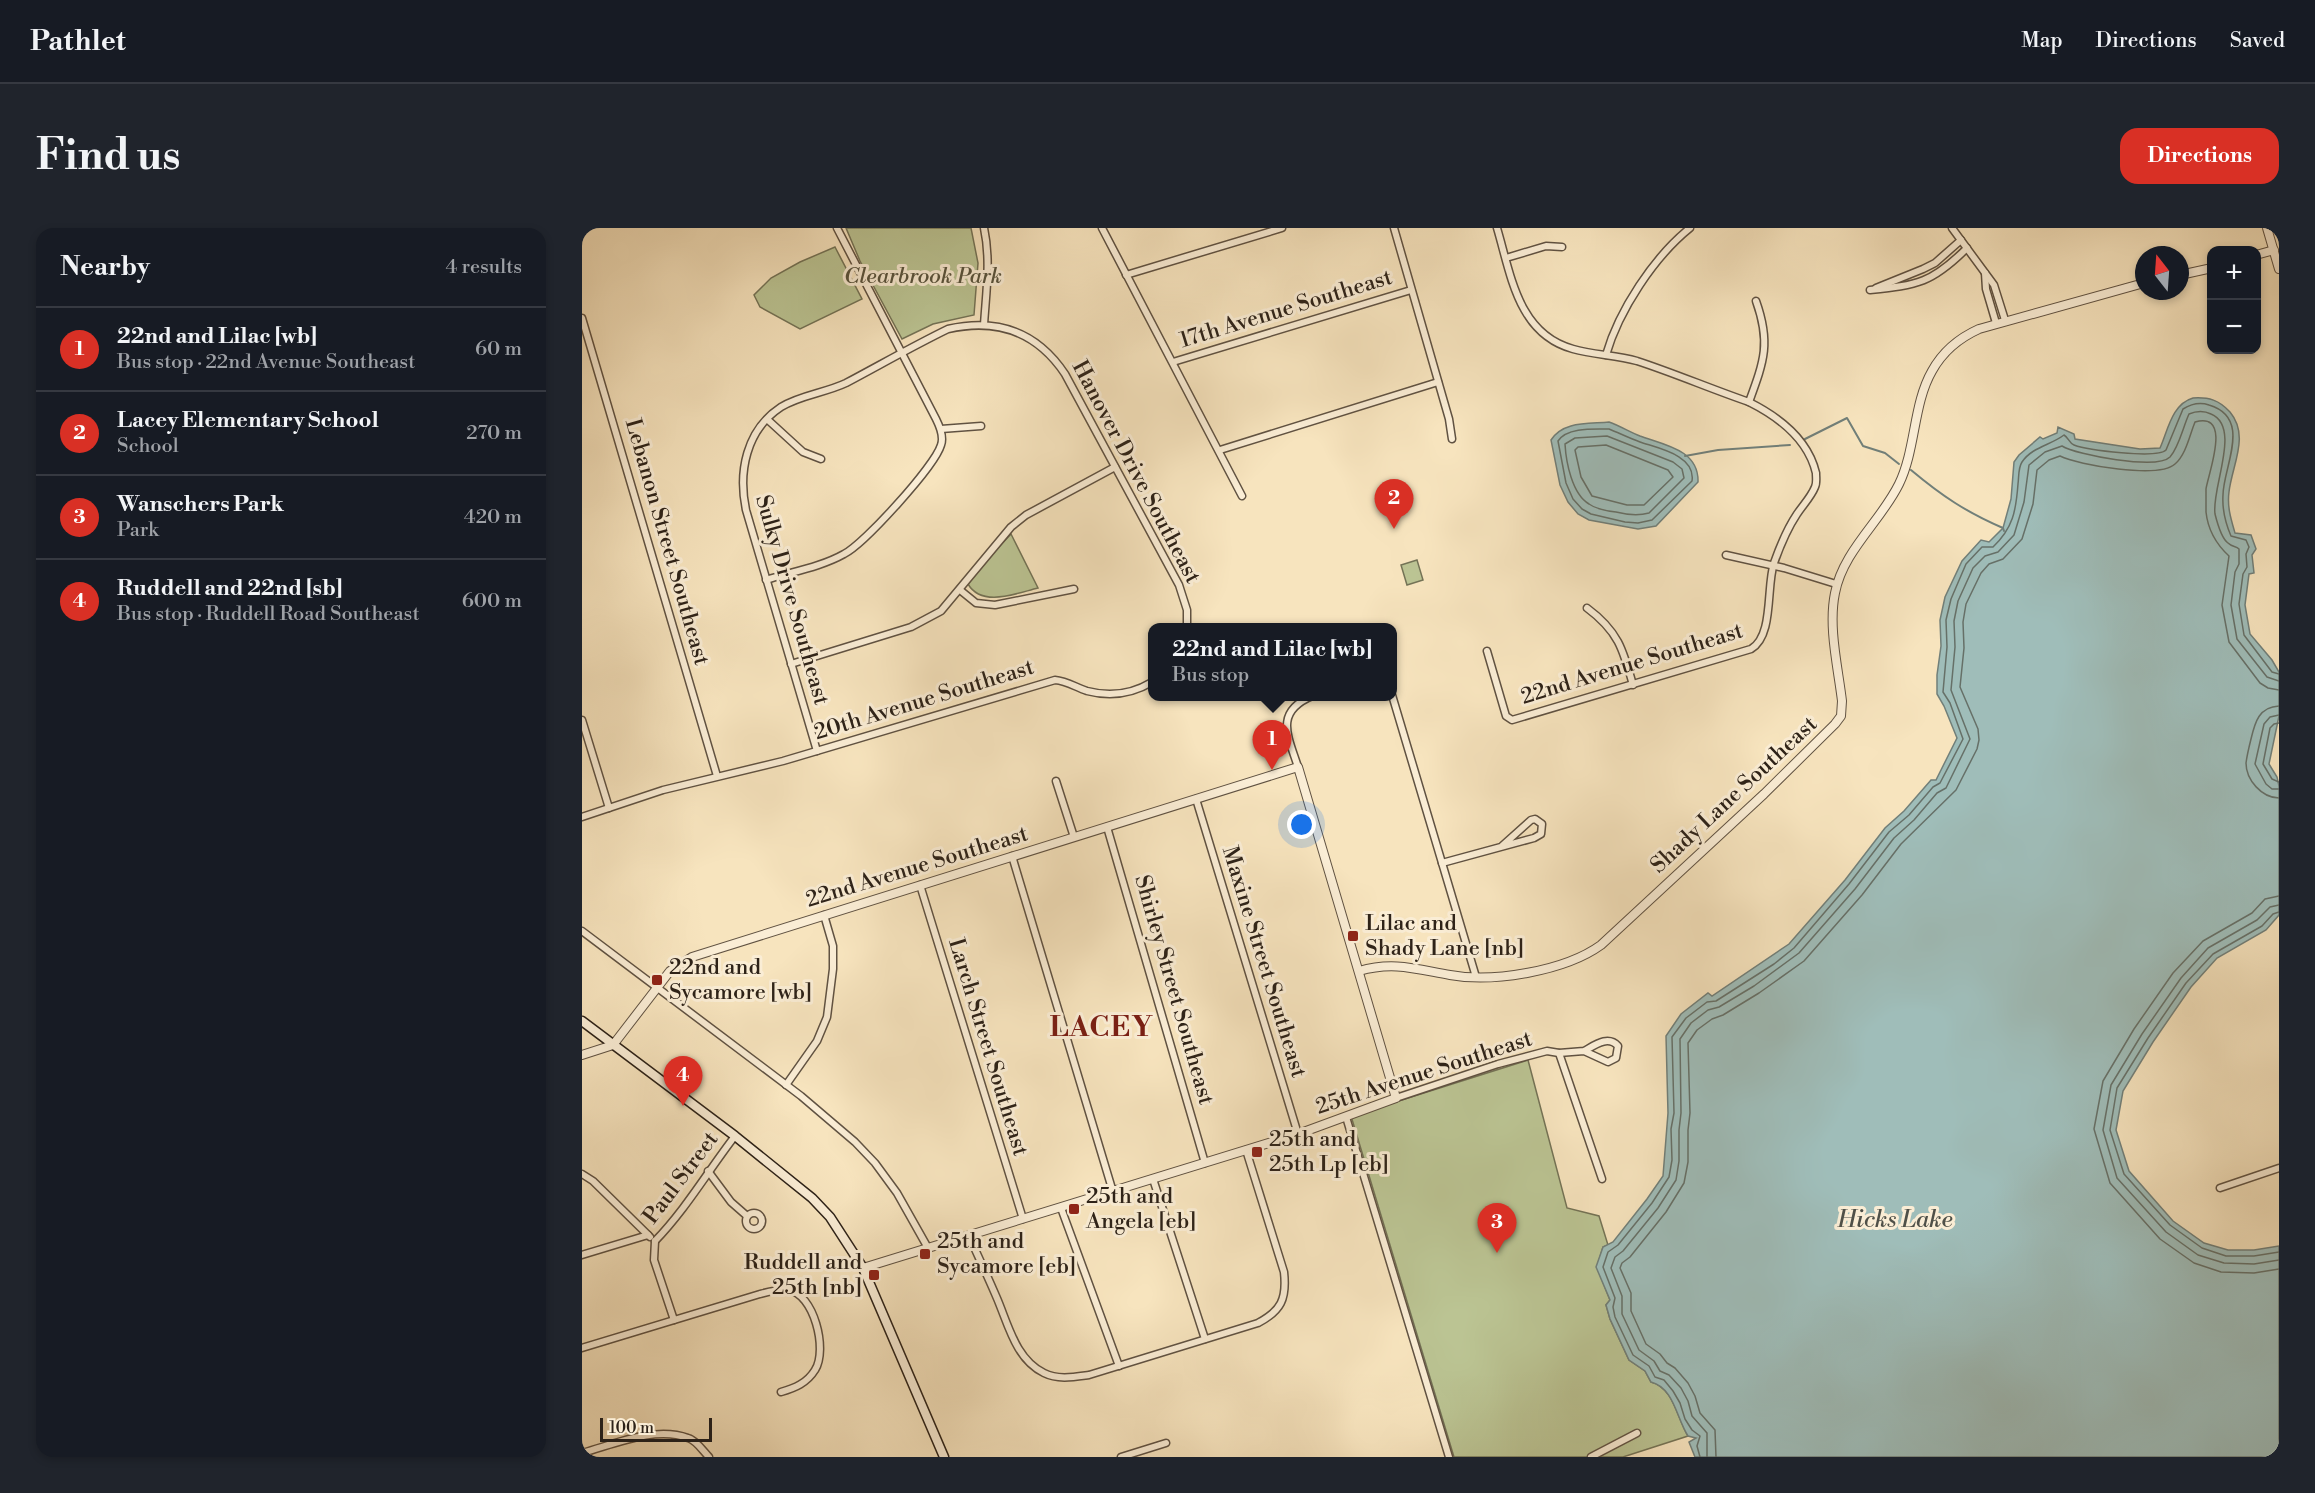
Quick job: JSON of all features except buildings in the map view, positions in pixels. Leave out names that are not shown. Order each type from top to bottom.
[{"type":"main road","points":[[582,1021],[735,1136],[812,1198],[836,1226],[863,1268],[942,1457]]},
{"type":"street","points":[[766,580],[833,559],[857,547],[932,463],[942,443],[941,429],[837,228]]},
{"type":"street","points":[[984,228],[988,243],[984,325]]},
{"type":"street","points":[[1102,228],[1242,496]]},
{"type":"street","points":[[1126,275],[1282,228]]},
{"type":"street","points":[[1394,228],[1449,419],[1452,439]]},
{"type":"street","points":[[1497,228],[1517,298],[1523,310],[1538,328],[1558,344],[1587,353],[1636,361],[1749,402],[1776,417],[1795,434],[1807,454],[1816,476],[1816,485],[1787,531],[1773,565]]},
{"type":"street","points":[[1606,355],[1615,325],[1662,254],[1690,228]]},
{"type":"street","points":[[1952,228],[1994,285],[2006,320]]},
{"type":"street","points":[[2267,228],[2279,269]]},
{"type":"street","points":[[1961,240],[1923,269],[1870,290],[1914,284],[1931,278],[1946,270],[1967,248]]},
{"type":"street","points":[[1506,258],[1546,246],[1562,247]]},
{"type":"street","points":[[2261,254],[2274,250]]},
{"type":"street","points":[[2189,273],[2207,269]]},
{"type":"street","points":[[1985,272],[1986,289],[1996,323]]},
{"type":"street","name":"Shady Lane Southeast","points":[[1359,971],[1379,966],[1406,966],[1451,975],[1503,976],[1574,960],[1598,948],[1764,794],[1841,716],[1842,701],[1833,612],[1836,584],[1850,557],[1899,485],[1924,392],[1932,371],[1957,341],[1979,329],[2135,285]]},
{"type":"street","name":"17th Avenue Southeast","points":[[1173,362],[1411,290]]},
{"type":"street","points":[[1749,402],[1765,352],[1762,317],[1756,301]]},
{"type":"street","name":"Lebanon Street Southeast","points":[[582,318],[717,776]]},
{"type":"street","name":"Hanover Drive Southeast","points":[[789,404],[842,384],[948,329],[966,325],[984,325],[1017,332],[1055,359],[1179,585],[1187,610],[1187,623]]},
{"type":"street","points":[[1220,450],[1438,382]]},
{"type":"street","name":"Sulky Drive Southeast","points":[[789,404],[780,408],[754,436],[743,465],[742,479],[746,510],[817,751]]},
{"type":"street","points":[[768,420],[803,452],[821,459]]},
{"type":"street","points":[[941,429],[981,426]]},
{"type":"street","points":[[791,664],[911,627],[941,611],[1011,528],[1026,515],[1115,467]]},
{"type":"street","points":[[1726,555],[1773,565],[1836,584]]},
{"type":"street","name":"22nd Avenue Southeast","points":[[1487,651],[1506,716],[1512,720],[1633,685],[1751,649],[1761,641],[1766,624],[1769,582],[1773,565]]},
{"type":"street","points":[[960,590],[976,603],[995,605],[1074,589]]},
{"type":"street","points":[[1587,608],[1602,619],[1618,639],[1633,685]]},
{"type":"street","name":"20th Avenue Southeast","points":[[582,817],[663,790],[817,751],[1055,680],[1101,693],[1127,693],[1148,684]]},
{"type":"street","points":[[1303,701],[1290,711],[1287,721],[1289,738],[1396,1098]]},
{"type":"street","points":[[1394,701],[1476,977]]},
{"type":"street","points":[[582,720],[609,808]]},
{"type":"street","name":"22nd Avenue Southeast","points":[[613,1045],[670,971],[692,957],[1298,767]]},
{"type":"street","points":[[1056,781],[1074,837]]},
{"type":"street","name":"Maxine Street Southeast","points":[[1196,799],[1298,1134]]},
{"type":"street","points":[[1442,863],[1534,838],[1541,834],[1542,824],[1534,819],[1531,820],[1502,846]]},
{"type":"street","name":"Shirley Street Southeast","points":[[1107,827],[1205,1163]]},
{"type":"street","points":[[1012,856],[1113,1192]]},
{"type":"street","name":"Larch Street Southeast","points":[[920,885],[1023,1219]]},
{"type":"street","points":[[786,1085],[817,1041],[827,1017],[833,946],[824,915]]},
{"type":"street","points":[[582,931],[786,1085],[855,1142],[875,1163],[897,1192],[928,1248]]},
{"type":"street","name":"25th Avenue Southeast","points":[[863,1268],[1298,1134],[1396,1098],[1518,1059],[1547,1051],[1559,1053],[1584,1051],[1606,1041],[1613,1041],[1618,1046],[1616,1058],[1608,1062],[1584,1051]]},
{"type":"street","points":[[582,1055],[613,1045]]},
{"type":"street","points":[[1559,1053],[1602,1179]]},
{"type":"street","points":[[1346,1117],[1449,1457]]},
{"type":"street","name":"Paul Street","points":[[655,1241],[685,1208],[708,1171],[735,1136]]},
{"type":"street","points":[[969,1236],[1016,1345],[1029,1364],[1045,1374],[1065,1378],[1089,1375],[1258,1323],[1275,1314],[1286,1287],[1284,1272],[1246,1150]]},
{"type":"street","points":[[2220,1188],[2279,1168]]},
{"type":"street","points":[[708,1171],[731,1202],[747,1216]]},
{"type":"street","points":[[582,1174],[593,1181],[655,1241],[654,1260],[674,1320]]},
{"type":"street","points":[[1153,1179],[1205,1339]]},
{"type":"street","points":[[1061,1208],[1119,1366]]},
{"type":"street","points":[[582,1255],[648,1235]]},
{"type":"street","points":[[582,1348],[778,1290],[788,1290],[799,1294],[808,1305],[816,1326],[821,1357],[807,1381],[781,1392]]},
{"type":"street","points":[[1591,1457],[1637,1433]]},
{"type":"street","points":[[582,1453],[651,1434],[669,1434],[691,1438],[709,1457]]},
{"type":"street","points":[[1121,1457],[1166,1443]]},
{"type":"green space","name":"Clearbrook Park","points":[[846,228],[971,228],[978,263],[974,315],[933,324],[902,339],[860,261]]},
{"type":"green space","points":[[835,247],[862,299],[800,329],[760,307],[754,295],[771,278]]},
{"type":"green space","points":[[1011,534],[1038,588],[1000,597],[982,595],[974,591],[968,584],[977,570]]},
{"type":"green space","points":[[1417,560],[1423,580],[1407,585],[1401,565]]},
{"type":"green space","points":[[1528,1060],[1567,1208],[1599,1216],[1608,1245],[1603,1247],[1597,1267],[1610,1300],[1606,1305],[1610,1319],[1629,1360],[1645,1371],[1651,1382],[1665,1390],[1688,1436],[1623,1457],[1454,1457],[1351,1116]]},
{"type":"water","name":"Hicks Lake","points":[[2193,398],[2218,402],[2230,412],[2239,431],[2238,451],[2229,492],[2230,513],[2235,533],[2251,535],[2256,549],[2252,555],[2254,573],[2249,574],[2245,605],[2250,634],[2279,672],[2279,716],[2269,764],[2277,777],[2279,786],[2279,915],[2266,930],[2217,958],[2191,987],[2123,1091],[2116,1130],[2129,1171],[2173,1221],[2204,1243],[2228,1250],[2254,1250],[2279,1246],[2279,1457],[1695,1457],[1689,1442],[1696,1438],[1688,1436],[1670,1397],[1659,1385],[1651,1382],[1645,1371],[1629,1360],[1610,1319],[1606,1305],[1610,1300],[1596,1267],[1603,1247],[1613,1242],[1663,1176],[1668,1113],[1666,1036],[1681,1014],[1708,993],[1712,996],[1789,944],[1845,880],[1885,828],[1904,811],[1931,780],[1936,780],[1957,738],[1937,694],[1941,646],[1940,620],[1945,597],[1962,561],[1981,540],[1989,542],[2003,528],[2011,499],[2014,462],[2019,455],[2040,437],[2043,439],[2057,433],[2058,427],[2074,434],[2075,439],[2140,449],[2160,448],[2175,412],[2186,401]]},
{"type":"water","points":[[1609,422],[1679,450],[1693,463],[1697,471],[1698,482],[1656,526],[1638,529],[1589,520],[1578,514],[1568,502],[1560,485],[1551,440],[1562,429],[1569,426]]},
{"type":"waterway","points":[[1805,439],[1847,418],[1863,446],[1885,453],[1899,464]]},
{"type":"waterway","points":[[1685,456],[1718,450],[1790,445]]},
{"type":"waterway","points":[[1911,470],[1955,503],[2003,528],[2004,531]]},
{"type":"place","name":"Lacey Elementary School","points":[[1394,529]]},
{"type":"place","name":"22nd and Lilac [wb]","points":[[1272,770]]},
{"type":"place","name":"Lilac and Shady Lane [nb]","points":[[1353,936]]},
{"type":"place","name":"22nd and Sycamore [wb]","points":[[657,980]]},
{"type":"place","name":"Ruddell and 22nd [sb]","points":[[683,1106]]},
{"type":"place","name":"25th and 25th Lp [eb]","points":[[1257,1152]]},
{"type":"place","name":"25th and Angela [eb]","points":[[1074,1209]]},
{"type":"place","name":"Wanschers Park","points":[[1497,1253]]},
{"type":"place","name":"25th and Sycamore [eb]","points":[[925,1254]]},
{"type":"place","name":"Ruddell and 25th [nb]","points":[[874,1275]]},
{"type":"district","name":"LACEY","points":[[1102,1027]]}]
